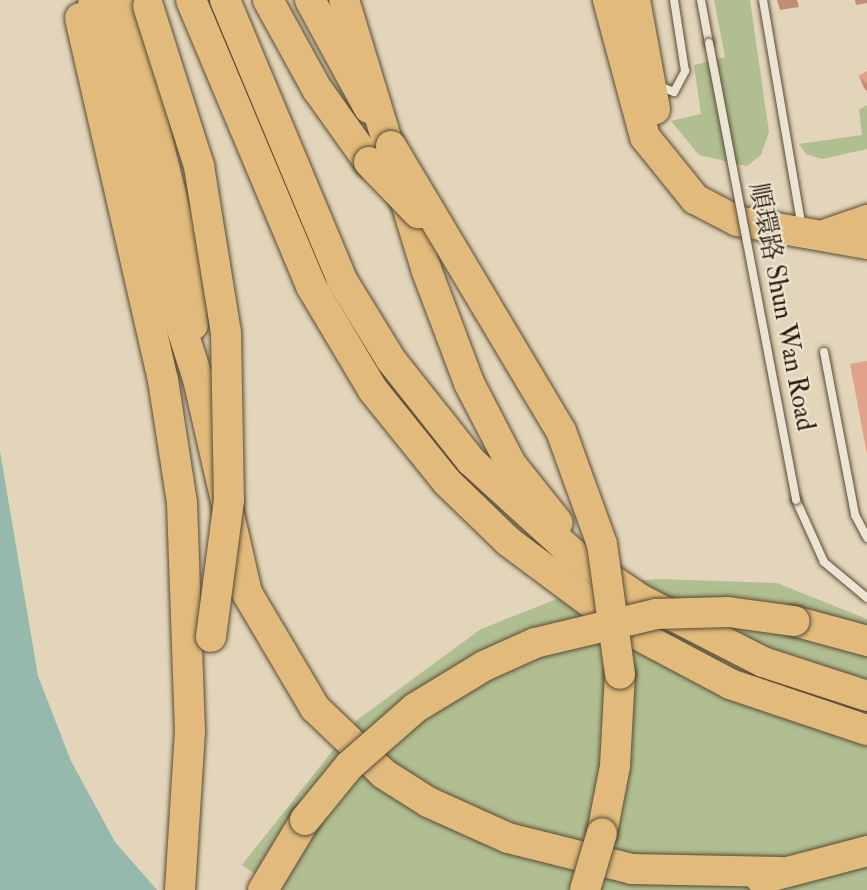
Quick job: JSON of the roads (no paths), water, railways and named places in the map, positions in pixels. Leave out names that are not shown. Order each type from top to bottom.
[{"type":"highway","points":[[76,0],[92,88],[177,459],[190,731],[180,890]]},
{"type":"highway","points":[[93,0],[163,270],[198,380],[247,593],[301,690],[366,759],[428,802],[543,850],[632,869],[780,872]]},
{"type":"highway","points":[[123,0],[188,262],[198,380]]},
{"type":"highway","points":[[146,0],[205,193],[228,365],[226,541],[190,731]]},
{"type":"highway","points":[[191,0],[290,244],[350,356],[447,482],[553,578],[695,667],[764,698],[867,730]]},
{"type":"highway","points":[[225,0],[323,239],[384,350],[478,467],[593,568],[728,647],[867,696]]},
{"type":"highway","points":[[268,0],[317,89],[362,154],[466,263]]},
{"type":"highway","points":[[309,0],[391,146],[466,263],[561,431],[587,495],[609,579],[620,674],[618,735],[610,799],[585,890]]},
{"type":"highway","points":[[344,0],[426,269],[469,383],[511,464],[593,568]]},
{"type":"highway","points":[[608,0],[645,136],[663,157],[678,180],[713,212],[810,235],[867,244]]},
{"type":"highway","points":[[635,0],[663,157]]},
{"type":"highway","points":[[810,235],[867,220]]},
{"type":"highway","points":[[263,890],[305,820],[372,744],[435,694],[527,646],[610,621],[695,612],[772,617],[867,641]]},
{"type":"highway","points":[[730,890],[780,872],[867,851]]},
{"type":"lane","points":[[647,65],[664,91],[674,92],[681,84],[684,58],[674,0]]},
{"type":"lane","name":"順環路 Shun Wan Road","points":[[701,0],[796,500],[824,562],[867,598]]},
{"type":"lane","points":[[764,0],[810,235]]},
{"type":"lane","points":[[824,351],[855,515],[867,538]]},
{"type":"water","points":[[0,451],[38,676],[71,761],[115,842],[157,890],[0,890]]}]
